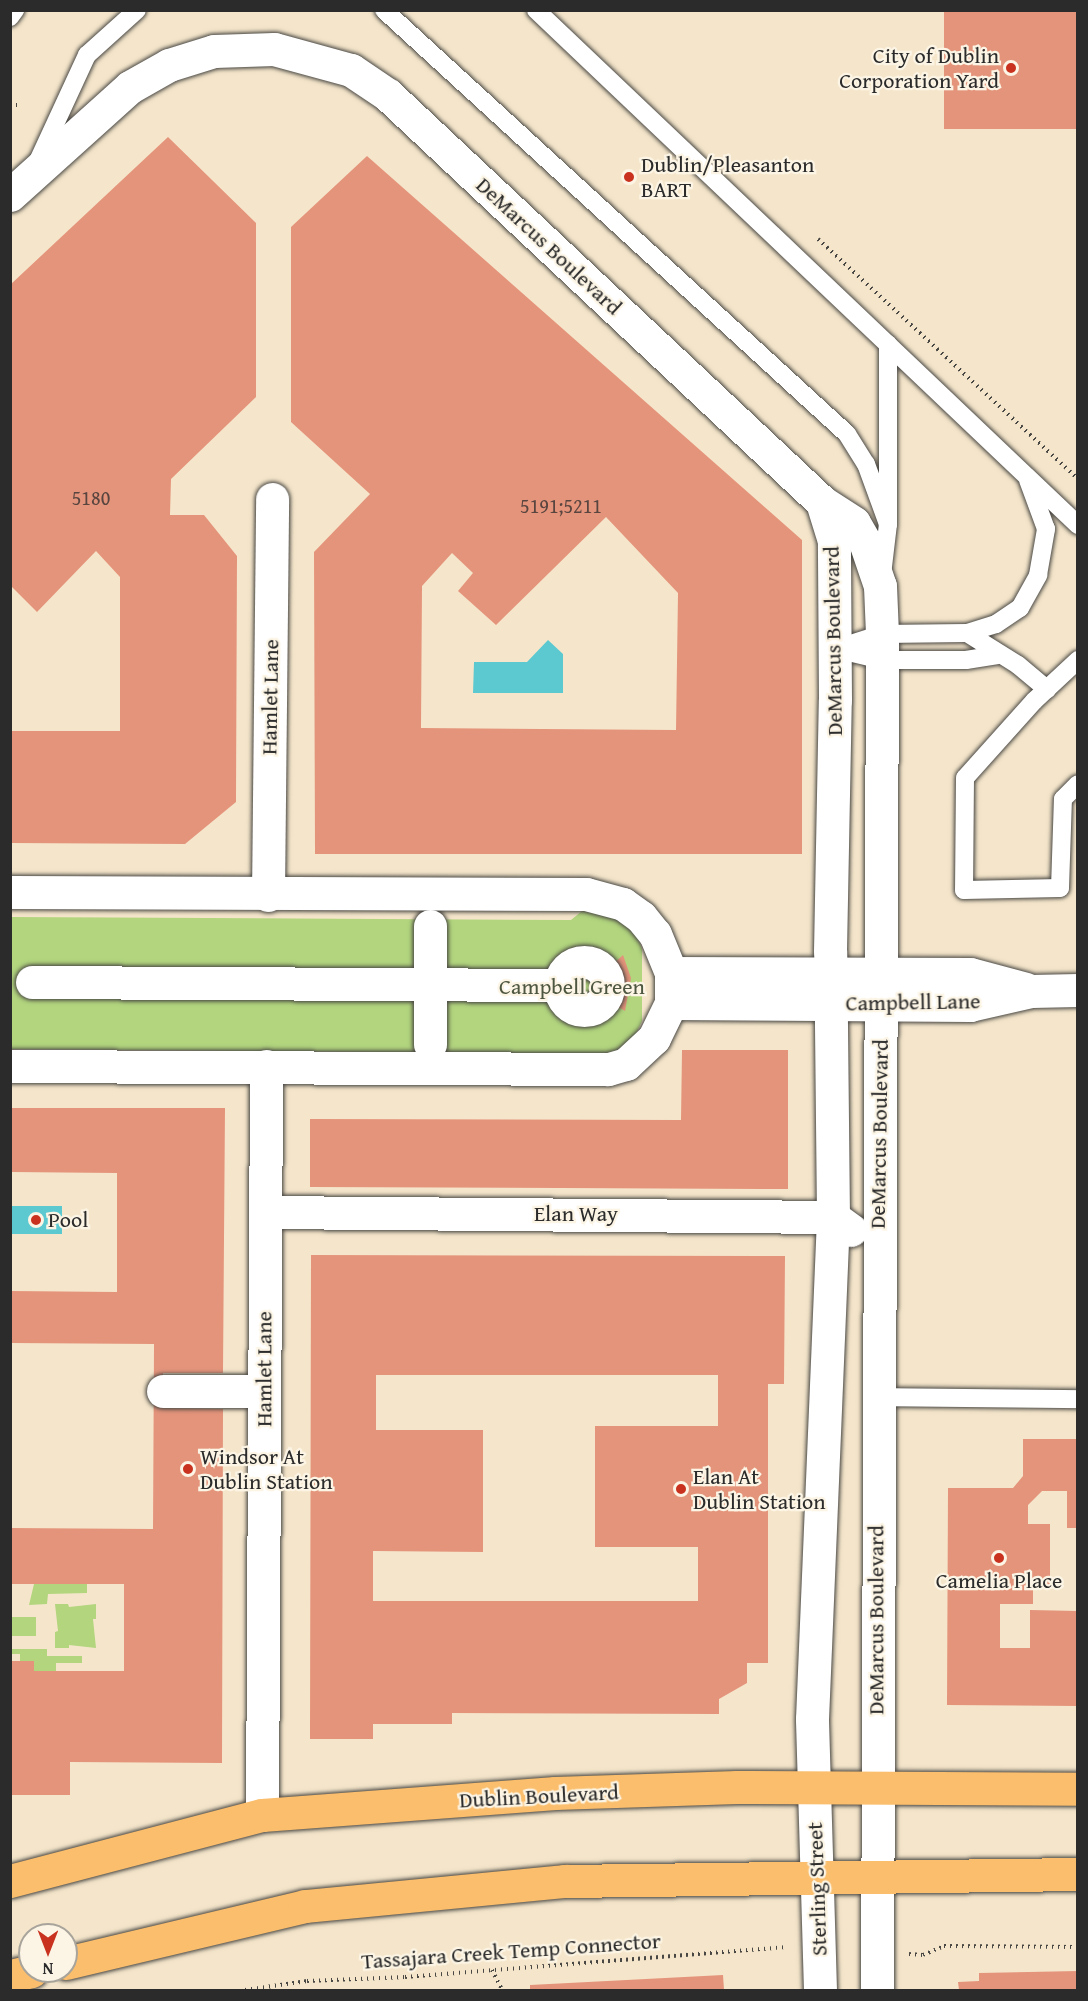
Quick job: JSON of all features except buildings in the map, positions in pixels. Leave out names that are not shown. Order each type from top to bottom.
[{"type":"main road","name":"Dublin Boulevard","points":[[10,1881],[262,1815],[555,1792],[814,1788],[1077,1789]]},
{"type":"main road","points":[[78,1960],[305,1906],[565,1881],[1077,1874]]},
{"type":"street","name":"DeMarcus Boulevard","points":[[22,184],[130,87],[169,64],[214,51],[245,48],[304,54],[351,70],[388,95],[822,502],[854,523],[880,586],[882,647],[881,989],[877,1249],[876,1789]]},
{"type":"street","name":"Hamlet Lane","points":[[268,895],[272,498]]},
{"type":"street","name":"DeMarcus Boulevard","points":[[814,1788],[812,1719],[833,1216],[830,988],[835,649],[834,541],[822,502]]},
{"type":"street","points":[[10,892],[268,895],[586,894],[605,897],[641,917],[655,934],[671,988],[642,1052],[626,1064],[608,1069],[10,1066]]},
{"type":"street","points":[[430,926],[430,1044]]},
{"type":"street","points":[[32,982],[560,985]]},
{"type":"street","points":[[671,988],[830,988]]},
{"type":"street","name":"Campbell Lane","points":[[830,988],[881,989],[969,1005],[1031,991],[1077,990]]},
{"type":"street","name":"Hamlet Lane","points":[[262,1815],[266,1066]]},
{"type":"street","name":"Elan Way","points":[[265,1212],[833,1216]]},
{"type":"street","points":[[833,1216],[877,1249]]},
{"type":"street","points":[[163,1390],[264,1391]]},
{"type":"street","name":"Sterling Street","points":[[814,1788],[820,1990]]},
{"type":"street","points":[[876,1789],[877,1990]]},
{"type":"lane","points":[[10,16],[15,10]]},
{"type":"lane","points":[[22,184],[87,55],[137,10]]},
{"type":"lane","points":[[384,10],[847,434],[866,464],[888,524]]},
{"type":"lane","points":[[536,10],[1077,525]]},
{"type":"lane","points":[[880,586],[888,524],[888,344]]},
{"type":"lane","points":[[835,649],[882,647],[967,633],[996,624],[1020,608],[1038,575],[1046,530],[1026,476]]},
{"type":"lane","points":[[967,633],[998,655],[1018,664],[1047,688]]},
{"type":"lane","points":[[835,649],[882,647],[966,660],[998,655]]},
{"type":"lane","points":[[1077,660],[1047,688],[965,778],[964,890],[1060,888],[1063,799],[1077,784]]},
{"type":"lane","points":[[877,1398],[1077,1399]]},
{"type":"path","points":[[10,105],[20,105]]},
{"type":"path","points":[[816,237],[1077,479]]},
{"type":"path","points":[[923,1955],[944,1946],[1077,1947]]},
{"type":"path","name":"Tassajara Creek Temp Connector","points":[[245,1990],[307,1981],[492,1970],[780,1947]]},
{"type":"path","points":[[492,1970],[502,1990]]},
{"type":"green space","name":"Campbell Green","points":[[587,907],[606,910],[636,933],[642,949],[642,1021],[635,1036],[616,1054],[11,1049],[11,917],[571,920]]},
{"type":"green space","points":[[34,1584],[87,1584],[87,1593],[48,1594],[47,1604],[29,1605]]},
{"type":"green space","points":[[55,1604],[68,1604],[69,1607],[96,1604],[96,1619],[93,1619],[96,1648],[69,1645],[69,1648],[55,1648],[55,1632],[58,1631]]},
{"type":"green space","points":[[11,1617],[36,1617],[36,1636],[11,1636]]},
{"type":"green space","points":[[11,1649],[47,1649],[47,1656],[82,1656],[82,1663],[56,1663],[56,1671],[34,1671],[20,1661],[20,1654],[11,1654]]},
{"type":"water","points":[[548,640],[563,654],[563,693],[473,693],[474,662],[527,662]]},
{"type":"water","name":"Pool","points":[[10,1206],[62,1206],[62,1234],[10,1234]]},
{"type":"place","name":"City of Dublin Corporation Yard","points":[[1011,68]]},
{"type":"place","name":"Dublin/Pleasanton BART","points":[[629,177]]},
{"type":"place","name":"Pool","points":[[36,1220]]},
{"type":"place","name":"Windsor At Dublin Station","points":[[188,1469]]},
{"type":"place","name":"Elan At Dublin Station","points":[[681,1489]]},
{"type":"place","name":"Camelia Place","points":[[999,1558]]}]
